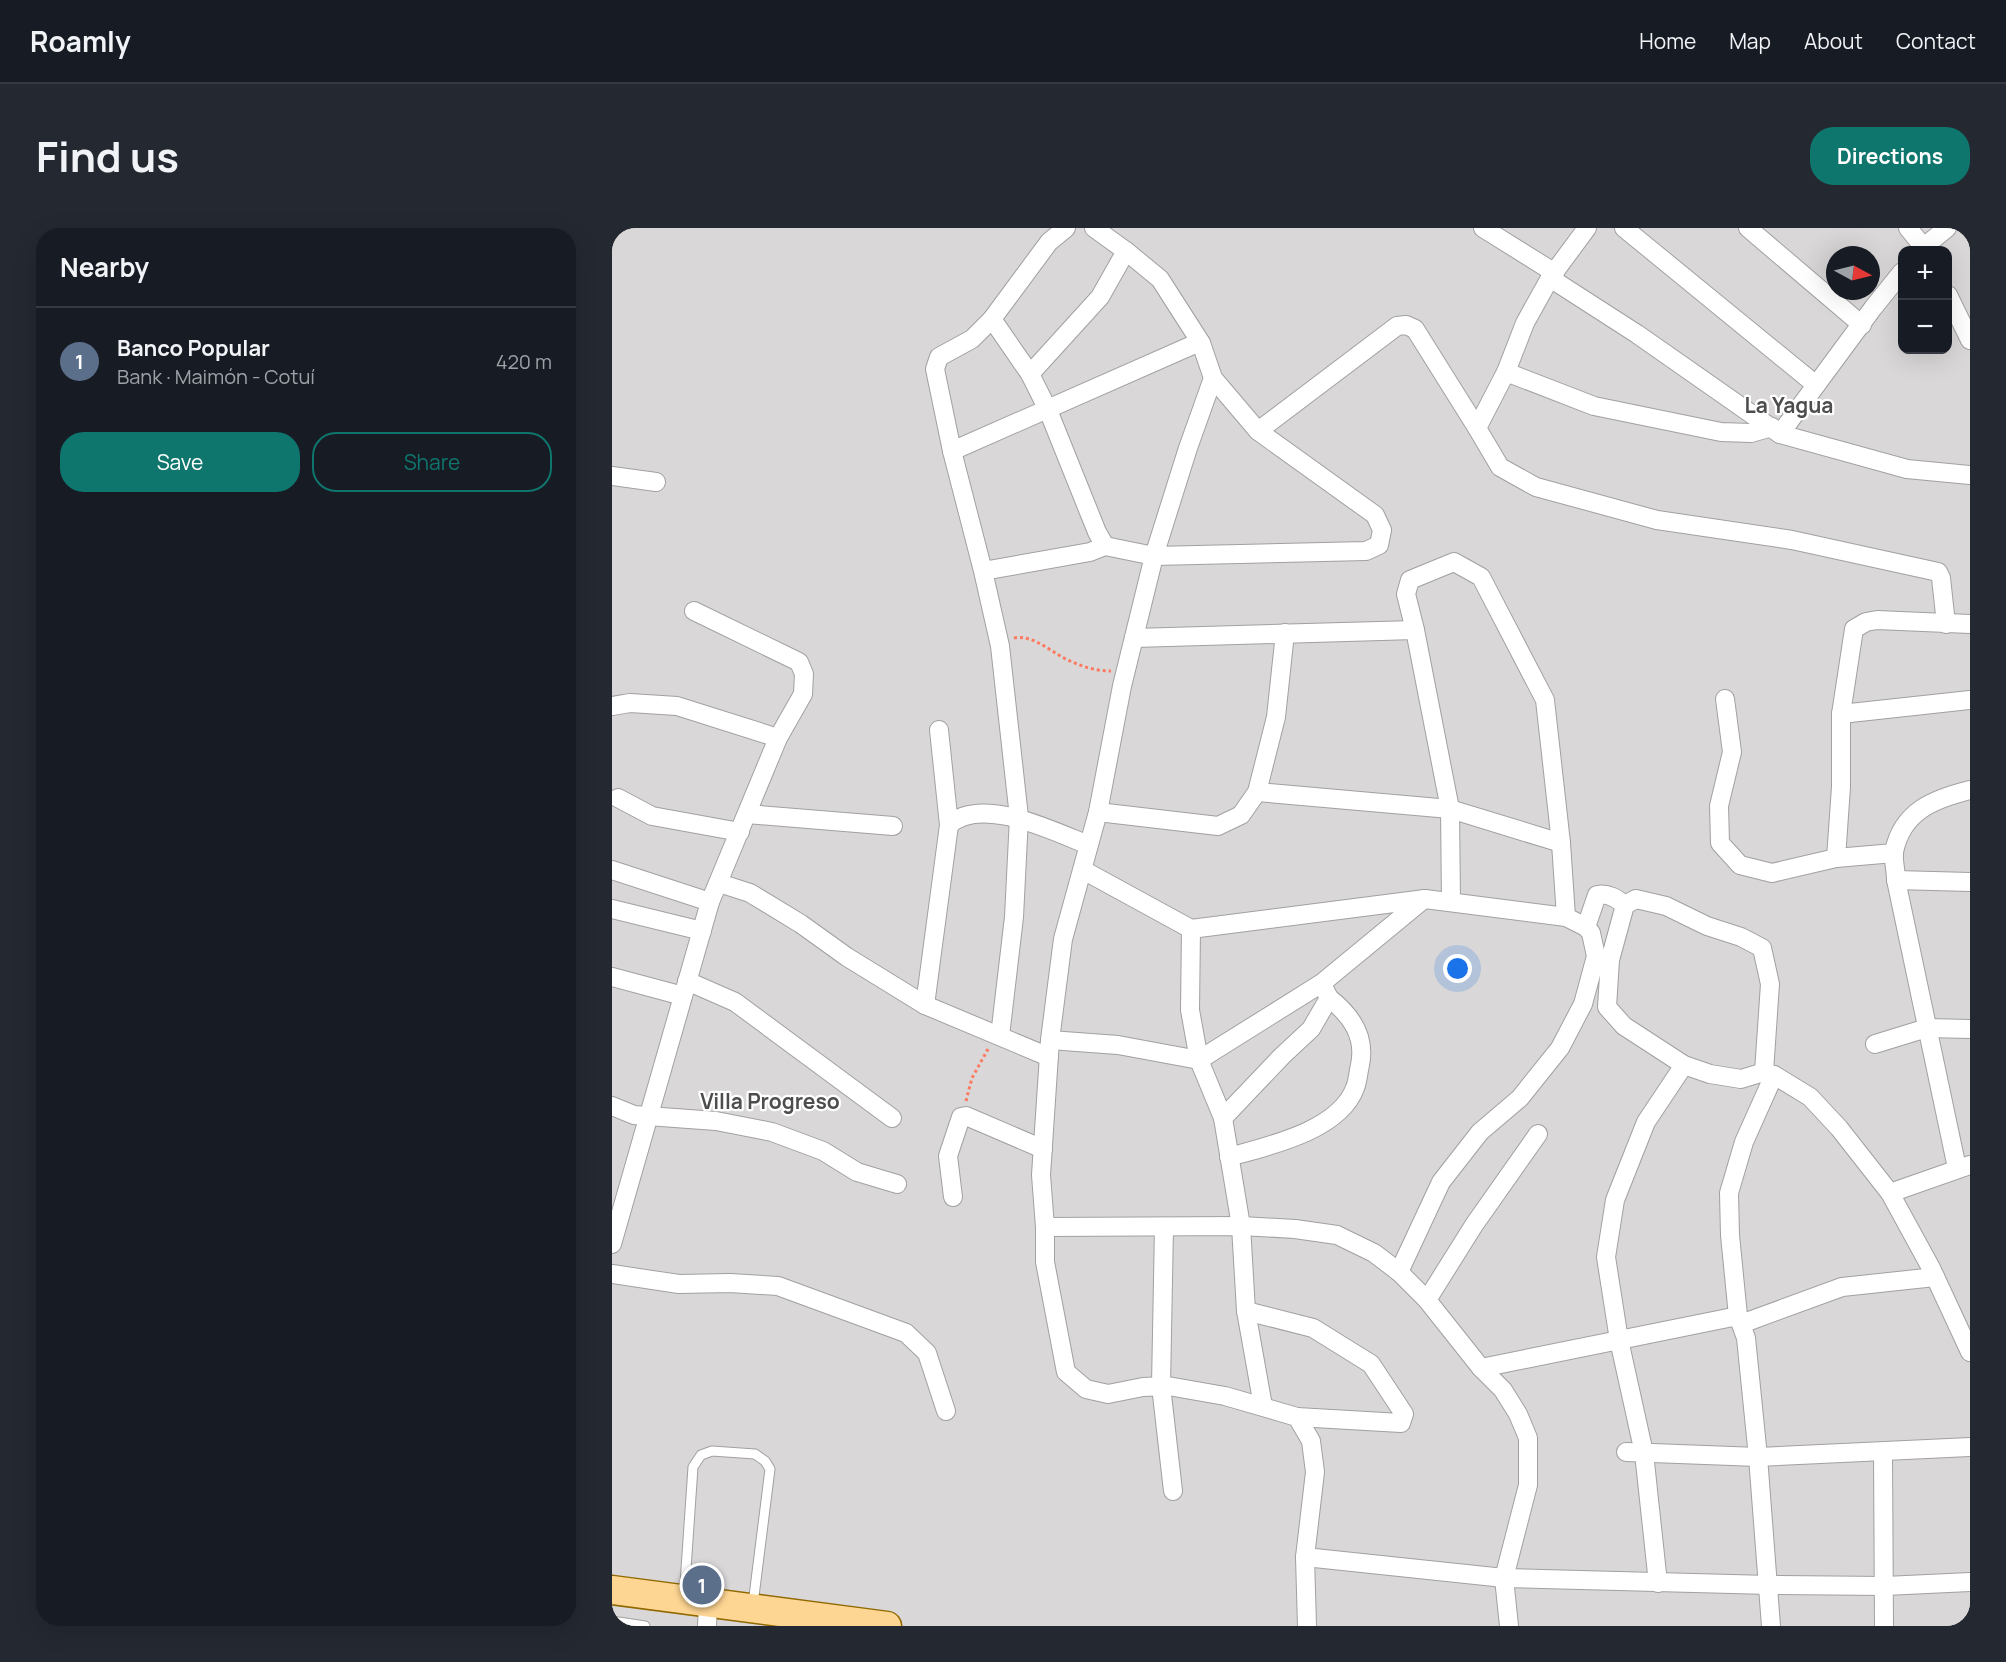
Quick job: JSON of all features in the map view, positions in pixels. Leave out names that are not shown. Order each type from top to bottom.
[{"type":"main road","points":[[612,1590],[700,1610],[753,1609],[887,1626]]},
{"type":"street","points":[[1000,1036],[1014,917],[1019,817],[1000,646],[952,451],[935,369],[939,357],[972,339],[992,319],[1049,242],[1066,228]]},
{"type":"street","points":[[983,572],[1089,552],[1105,546],[1154,556],[1366,551],[1379,545],[1382,530],[1375,516],[1258,431],[1213,378],[1201,343],[1160,279],[1094,228]]},
{"type":"street","points":[[1483,228],[1776,431],[1907,469],[1970,475]]},
{"type":"street","points":[[1478,428],[1506,372],[1525,323],[1553,275],[1587,228]]},
{"type":"street","points":[[1624,228],[1816,385]]},
{"type":"street","points":[[1748,228],[1862,325]]},
{"type":"street","points":[[1908,228],[1921,246]]},
{"type":"street","points":[[1926,246],[1947,228]]},
{"type":"street","points":[[1030,374],[1100,297],[1126,251]]},
{"type":"street","points":[[1506,372],[1594,406],[1721,432],[1776,431],[1816,385],[1898,277]]},
{"type":"street","points":[[1950,300],[1970,340]]},
{"type":"street","points":[[992,319],[1030,374],[1048,410],[1097,532],[1105,546]]},
{"type":"street","points":[[1258,431],[1396,326],[1406,325],[1415,329],[1500,467],[1536,487],[1657,520],[1792,540],[1938,572],[1941,578],[1946,624]]},
{"type":"street","points":[[952,451],[1201,343]]},
{"type":"street","points":[[1213,378],[1154,556],[1127,667],[1098,812],[1063,939],[1050,1048],[1041,1175],[1045,1262],[1066,1372],[1086,1389],[1108,1394],[1161,1386],[1196,1390],[1263,1406],[1296,1417],[1401,1424],[1404,1414],[1371,1364],[1313,1328],[1246,1311]]},
{"type":"street","points":[[612,477],[656,482]]},
{"type":"street","points":[[1451,902],[1450,809],[1406,594],[1410,580],[1454,562],[1481,577],[1545,700],[1561,843],[1566,917]]},
{"type":"street","points":[[612,1244],[710,903],[778,738],[803,694],[804,674],[799,662],[694,611]]},
{"type":"street","points":[[1836,858],[1841,787],[1841,714],[1854,629],[1866,621],[1877,620],[1970,624]]},
{"type":"street","points":[[1134,638],[1415,630]]},
{"type":"street","points":[[1098,812],[1218,826],[1241,815],[1257,792],[1276,717],[1285,633]]},
{"type":"street","points":[[1725,699],[1732,752],[1719,806],[1720,843],[1740,865],[1772,873],[1836,858],[1894,853]]},
{"type":"street","points":[[1841,714],[1970,700]]},
{"type":"street","points":[[612,706],[630,703],[677,706],[778,738]]},
{"type":"street","points":[[925,1005],[949,825],[939,730]]},
{"type":"street","points":[[1890,1193],[1963,1167],[1927,1028],[1896,880],[1894,853],[1904,824],[1923,808],[1940,797],[1970,790]]},
{"type":"street","points":[[1257,792],[1450,809],[1561,843]]},
{"type":"street","points":[[618,798],[652,816],[740,832]]},
{"type":"street","points":[[747,813],[894,826]]},
{"type":"street","points":[[949,825],[958,817],[969,814],[1019,817],[1088,845]]},
{"type":"street","points":[[612,870],[710,903]]},
{"type":"street","points":[[1083,870],[1191,929],[1425,899],[1566,917],[1586,927],[1591,933],[1596,956],[1583,1004],[1560,1048],[1520,1098],[1480,1132],[1441,1182],[1399,1272]]},
{"type":"street","points":[[1896,880],[1970,882]]},
{"type":"street","points":[[718,884],[750,893],[925,1005],[1000,1036],[1050,1048],[1118,1045],[1199,1060],[1325,991],[1425,899]]},
{"type":"street","points":[[1586,927],[1596,895],[1604,894],[1625,905]]},
{"type":"street","points":[[1771,1626],[1758,1456],[1746,1338],[1740,1320],[1730,1235],[1729,1193],[1744,1142],[1769,1073],[1770,984],[1762,948],[1741,936],[1707,926],[1665,906],[1636,899],[1625,905],[1610,960],[1607,1006],[1624,1026],[1684,1065],[1710,1074],[1741,1079],[1769,1073],[1810,1097],[1839,1128],[1890,1193],[1935,1277],[1970,1352]]},
{"type":"street","points":[[612,909],[702,931]]},
{"type":"street","points":[[1191,929],[1190,1010],[1199,1060],[1223,1118],[1240,1226],[1246,1311],[1263,1406]]},
{"type":"street","points":[[612,977],[685,989],[735,1002],[892,1118]]},
{"type":"street","points":[[1223,1118],[1311,1029],[1325,991]]},
{"type":"street","points":[[1229,1157],[1301,1136],[1341,1111],[1355,1089],[1362,1053],[1356,1027],[1325,991]]},
{"type":"street","points":[[1875,1044],[1927,1028],[1970,1029]]},
{"type":"street","points":[[1658,1583],[1635,1453],[1606,1257],[1615,1200],[1646,1122],[1684,1065]]},
{"type":"street","points":[[612,1106],[634,1114],[716,1121],[772,1132],[823,1151],[857,1172],[897,1184]]},
{"type":"street","points":[[953,1197],[948,1156],[961,1117],[966,1116],[1043,1149]]},
{"type":"street","points":[[1427,1300],[1474,1225],[1538,1134]]},
{"type":"street","points":[[1045,1227],[1240,1226],[1295,1229],[1337,1235],[1374,1252],[1399,1272],[1427,1300],[1481,1368],[1503,1390],[1518,1414],[1528,1438],[1528,1485],[1504,1578],[1509,1626]]},
{"type":"street","points":[[1164,1227],[1161,1386],[1173,1491]]},
{"type":"street","points":[[612,1274],[679,1284],[730,1283],[777,1286],[906,1333],[927,1353],[946,1411]]},
{"type":"street","points":[[1481,1368],[1619,1340],[1740,1320],[1842,1287],[1935,1277]]},
{"type":"street","points":[[1296,1417],[1311,1441],[1315,1472],[1305,1557],[1307,1626]]},
{"type":"street","points":[[1635,1453],[1758,1456],[1970,1447]]},
{"type":"street","points":[[1882,1452],[1884,1626]]},
{"type":"street","points":[[1305,1557],[1504,1578],[1885,1586],[1970,1582]]},
{"type":"lane","points":[[700,1610],[693,1467],[701,1455],[712,1451],[755,1454],[765,1461],[770,1469],[753,1609]]},
{"type":"lane","points":[[612,1621],[645,1626]]},
{"type":"path","points":[[1000,646],[1013,638],[1020,637],[1030,639],[1069,661],[1099,671],[1112,671],[1127,667]]},
{"type":"path","points":[[961,1117],[972,1078],[985,1052],[1000,1036]]},
{"type":"shaded area","points":[[612,228],[1970,228],[1970,1626],[612,1626]]},
{"type":"place","name":"Banco Popular","points":[[702,1585]]},
{"type":"district","name":"La Yagua","points":[[1789,405]]},
{"type":"district","name":"Villa Progreso","points":[[770,1101]]}]
